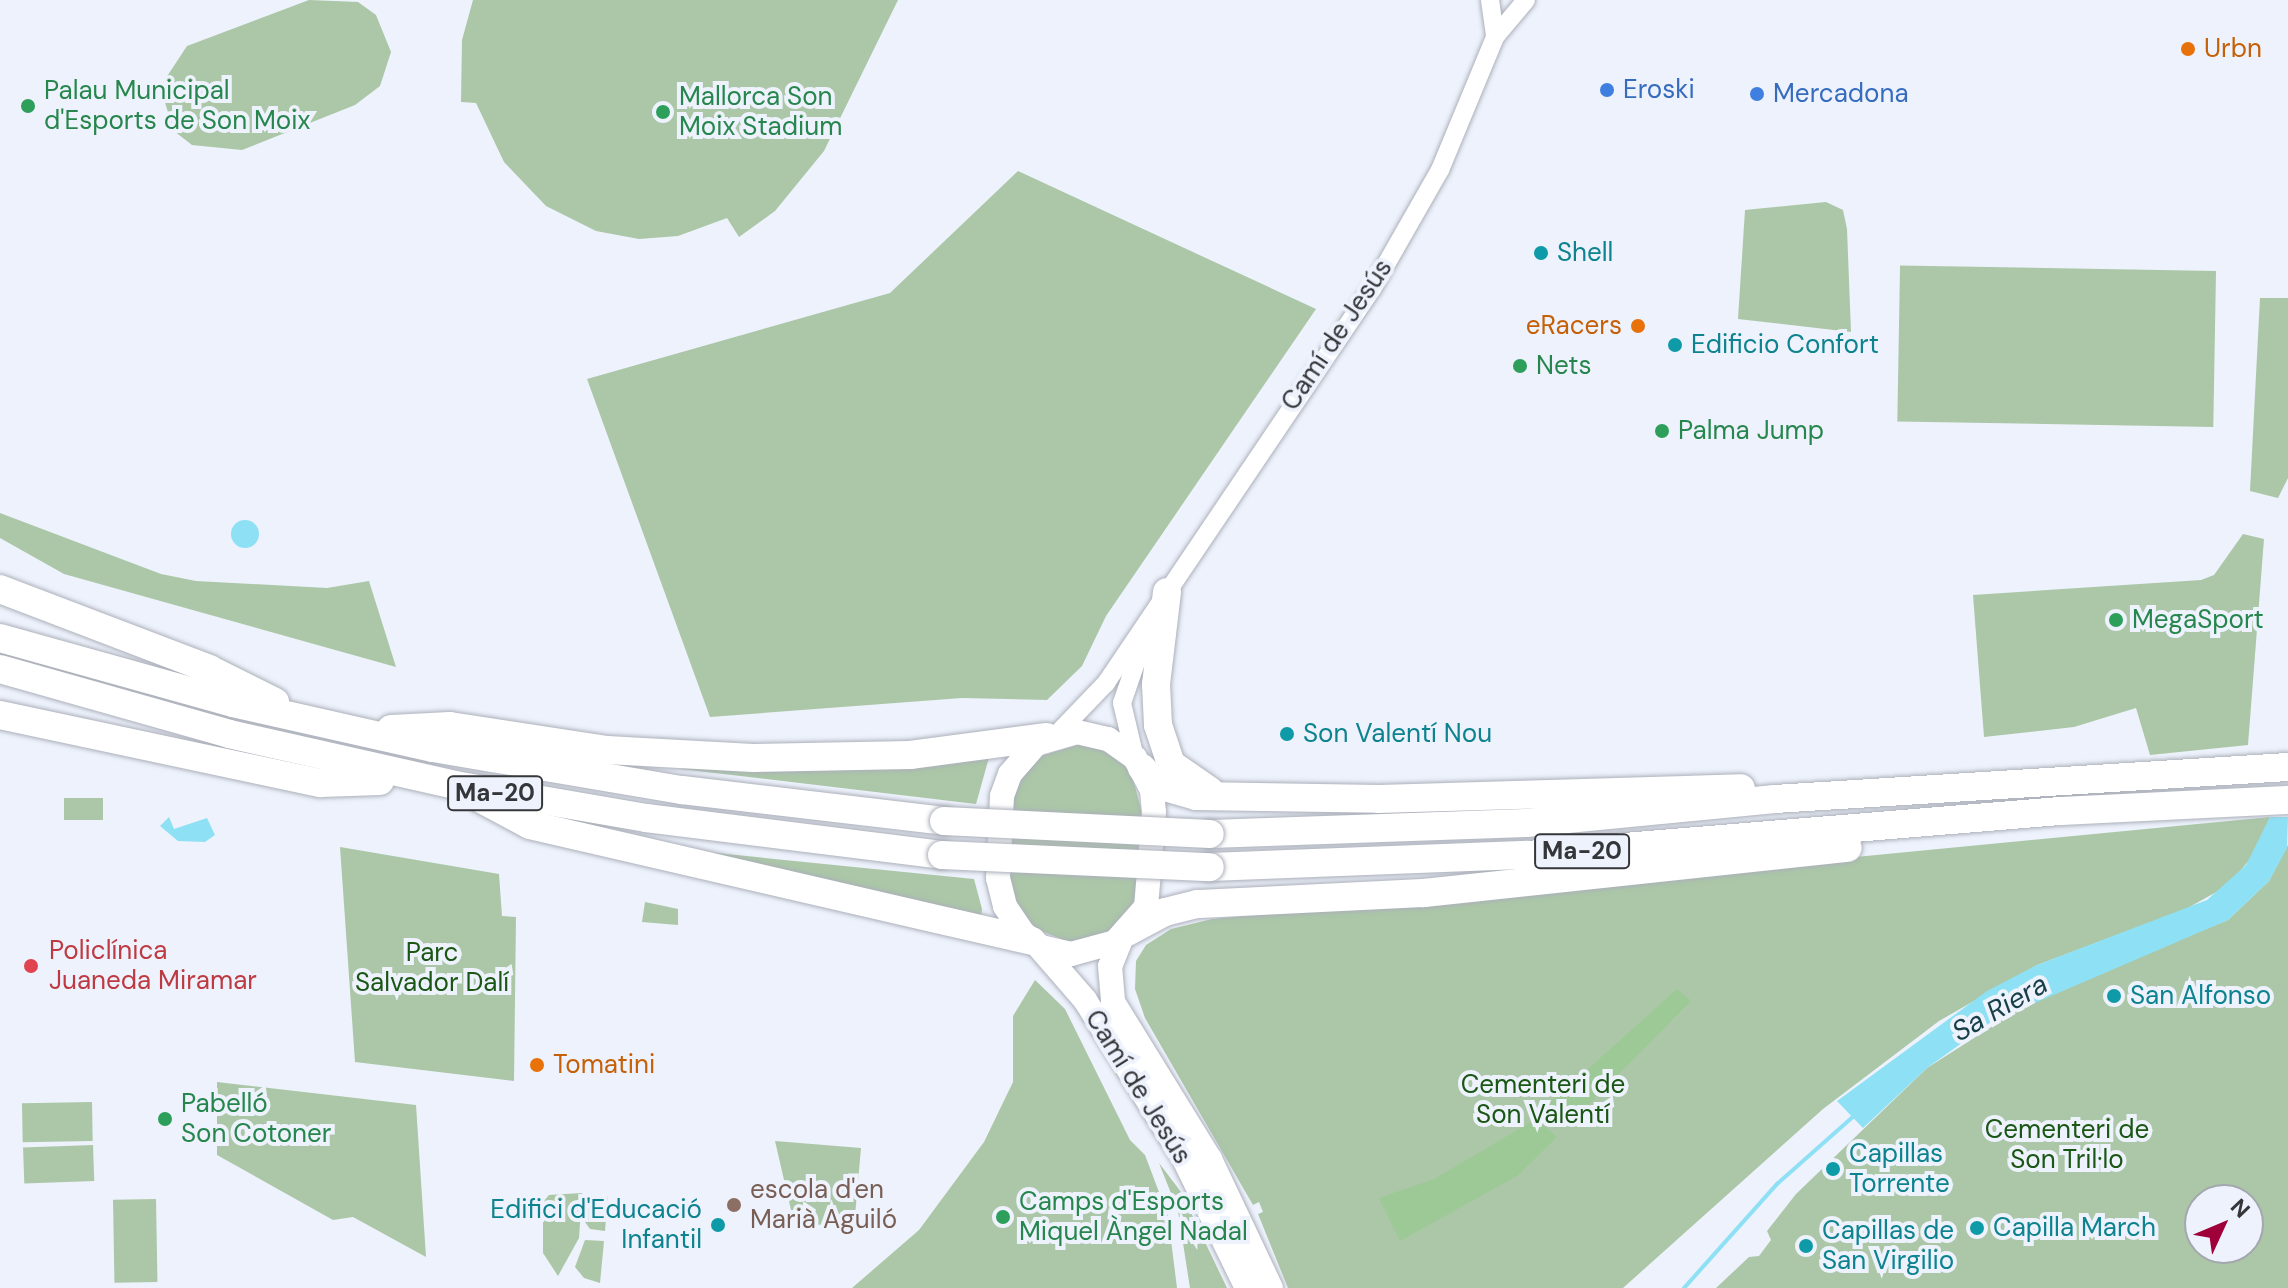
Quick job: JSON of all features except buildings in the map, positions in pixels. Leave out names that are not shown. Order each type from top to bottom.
[{"type":"highway","points":[[0,589],[209,669],[318,724]]},
{"type":"highway","points":[[1167,592],[1156,684],[1164,748],[1182,777],[1230,797]]},
{"type":"highway","name":"Ma-20","points":[[0,638],[351,731],[626,782],[944,821],[1210,834],[1549,821],[1775,799],[2288,767]]},
{"type":"highway","name":"Ma-20","points":[[0,669],[161,717],[455,785],[646,818],[942,855],[1210,867],[1564,852],[1953,820],[2288,800]]},
{"type":"highway","points":[[0,715],[321,783],[425,779]]},
{"type":"highway","points":[[351,731],[450,726],[607,750],[775,758],[910,755],[1052,736]]},
{"type":"highway","points":[[1138,763],[1176,792],[1230,797],[1753,788],[1775,799]]},
{"type":"highway","points":[[455,785],[530,825],[1032,941]]},
{"type":"highway","points":[[1125,934],[1190,905],[1319,899],[1850,848],[1953,820]]},
{"type":"main road","points":[[1052,736],[1100,736],[1138,763],[1154,799],[1152,885],[1146,907],[1125,934],[1071,954],[1032,941],[1010,916],[999,888],[1002,796],[1016,764],[1052,736]]},
{"type":"main road","points":[[1189,1123],[1127,1007],[1122,978],[1128,953],[1148,932],[1178,917],[1319,899]]},
{"type":"main road","name":"Camí de Jesús","points":[[1125,934],[1110,966],[1111,997],[1189,1123],[1271,1288]]},
{"type":"main road","name":"Camí de Jesús","points":[[1032,941],[1076,988],[1183,1157],[1247,1288]]},
{"type":"street","points":[[1490,0],[1495,37]]},
{"type":"street","points":[[1495,37],[1526,0]]},
{"type":"street","name":"Camí de Jesús","points":[[1052,736],[1096,697],[1372,289],[1440,170],[1495,37]]},
{"type":"street","name":"Camí de Jesús","points":[[1138,763],[1122,723],[1122,699],[1152,618]]},
{"type":"green space","points":[[309,0],[358,2],[376,15],[391,52],[380,86],[355,105],[242,150],[192,145],[174,131],[160,87],[187,46]]},
{"type":"green space","name":"Mallorca Son Moix Stadium","points":[[473,0],[898,0],[824,151],[775,211],[739,237],[727,218],[678,236],[639,239],[596,231],[546,206],[504,162],[476,103],[461,102],[462,40]]},
{"type":"green space","points":[[1018,171],[1316,309],[1106,616],[1082,666],[1047,700],[962,698],[710,717],[587,379],[890,293]]},
{"type":"green space","points":[[1826,202],[1843,210],[1847,229],[1851,332],[1738,319],[1745,210]]},
{"type":"green space","points":[[1900,265],[2216,271],[2213,427],[1897,421]]},
{"type":"green space","points":[[2260,298],[2288,298],[2288,478],[2278,498],[2250,491]]},
{"type":"green space","points":[[0,513],[161,574],[196,581],[327,588],[369,581],[396,667],[64,574],[0,538]]},
{"type":"green space","name":"MegaSport","points":[[2243,534],[2264,539],[2248,745],[2150,755],[2136,708],[2074,727],[1984,737],[1973,595],[2201,580],[2214,575]]},
{"type":"green space","points":[[1080,744],[1101,748],[1131,771],[1142,813],[1137,894],[1129,912],[1106,933],[1069,942],[1036,929],[1018,909],[1009,878],[1011,806],[1022,775],[1041,756]]},
{"type":"green space","points":[[990,754],[976,804],[681,769],[682,766]]},
{"type":"green space","points":[[64,798],[103,798],[103,820],[64,820]]},
{"type":"green space","name":"Cementeri de Son Valentí","points":[[2270,817],[2252,857],[2227,886],[2186,909],[2037,965],[1939,1021],[1823,1109],[1623,1288],[1288,1288],[1258,1214],[1263,1212],[1259,1202],[1253,1205],[1145,1018],[1135,989],[1136,961],[1146,945],[1171,929],[1212,919]]},
{"type":"green space","name":"Cementeri de Son Tril·lo","points":[[2288,845],[2288,1288],[1716,1288],[1749,1257],[1759,1256],[1771,1240],[1767,1231],[1796,1194],[1927,1068],[2035,999],[2228,920],[2269,881]]},
{"type":"green space","name":"Parc Salvador Dalí","points":[[340,847],[499,874],[502,916],[516,917],[514,1081],[355,1062]]},
{"type":"green space","points":[[686,850],[974,879],[982,909],[981,917]]},
{"type":"green space","points":[[645,902],[678,909],[678,925],[642,922]]},
{"type":"green space","points":[[1035,980],[1065,1009],[1130,1140],[1145,1155],[1168,1216],[1177,1288],[852,1288],[919,1230],[984,1142],[1013,1082],[1013,1016]]},
{"type":"green space","points":[[1677,989],[1691,1001],[1570,1123],[1546,1107]]},
{"type":"green space","points":[[217,1082],[416,1105],[426,1257],[353,1217],[333,1220],[217,1155]]},
{"type":"green space","points":[[92,1102],[93,1141],[23,1142],[22,1103]]},
{"type":"green space","points":[[1536,1119],[1557,1137],[1517,1176],[1400,1241],[1379,1198],[1434,1179]]},
{"type":"green space","points":[[775,1141],[861,1148],[854,1227],[794,1223]]},
{"type":"green space","points":[[93,1145],[94,1181],[24,1183],[23,1147]]},
{"type":"green space","points":[[1159,1163],[1181,1192],[1227,1288],[1190,1288],[1178,1211]]},
{"type":"green space","points":[[582,1193],[579,1238],[558,1276],[543,1253],[543,1202],[549,1195]]},
{"type":"green space","points":[[608,1196],[605,1231],[590,1229],[585,1222],[591,1200]]},
{"type":"green space","points":[[156,1199],[157,1282],[114,1283],[113,1200]]},
{"type":"green space","points":[[585,1240],[604,1241],[600,1283],[584,1278],[575,1267]]},
{"type":"water","points":[[245,520],[255,524],[259,534],[255,544],[245,548],[235,544],[231,534],[235,524]]},
{"type":"water","points":[[169,817],[174,829],[207,818],[215,835],[205,842],[178,841],[160,826]]},
{"type":"water","points":[[2270,817],[2288,817],[2287,848],[2269,881],[2228,920],[1991,1022],[1927,1068],[1863,1128],[1837,1101],[1987,991],[2037,965],[2207,900],[2246,865]]},
{"type":"waterway","name":"Sa Riera","points":[[1684,1288],[1777,1184],[1856,1114]]},
{"type":"place","name":"Urbn","points":[[2188,49]]},
{"type":"place","name":"Eroski","points":[[1607,90]]},
{"type":"place","name":"Mercadona","points":[[1757,94]]},
{"type":"place","name":"Palau Municipal d'Esports de Son Moix","points":[[28,106]]},
{"type":"place","name":"Mallorca Son Moix Stadium","points":[[663,112]]},
{"type":"place","name":"Shell","points":[[1541,253]]},
{"type":"place","name":"eRacers","points":[[1638,326]]},
{"type":"place","name":"Edificio Confort","points":[[1675,345]]},
{"type":"place","name":"Nets","points":[[1520,366]]},
{"type":"place","name":"Palma Jump","points":[[1662,431]]},
{"type":"place","name":"MegaSport","points":[[2116,620]]},
{"type":"place","name":"Son Valentí Nou","points":[[1287,734]]},
{"type":"place","name":"Policlínica Juaneda Miramar","points":[[31,966]]},
{"type":"place","name":"San Alfonso","points":[[2114,996]]},
{"type":"place","name":"Tomatini","points":[[537,1065]]},
{"type":"place","name":"Pabelló Son Cotoner","points":[[165,1119]]},
{"type":"place","name":"Capillas Torrente","points":[[1833,1169]]},
{"type":"place","name":"escola d'en Marià Aguiló","points":[[734,1205]]},
{"type":"place","name":"Camps d'Esports Miquel Àngel Nadal","points":[[1003,1217]]},
{"type":"place","name":"Edifici d'Educació Infantil","points":[[718,1225]]},
{"type":"place","name":"Capilla March","points":[[1977,1228]]},
{"type":"place","name":"Capillas de San Virgilio","points":[[1806,1246]]}]
